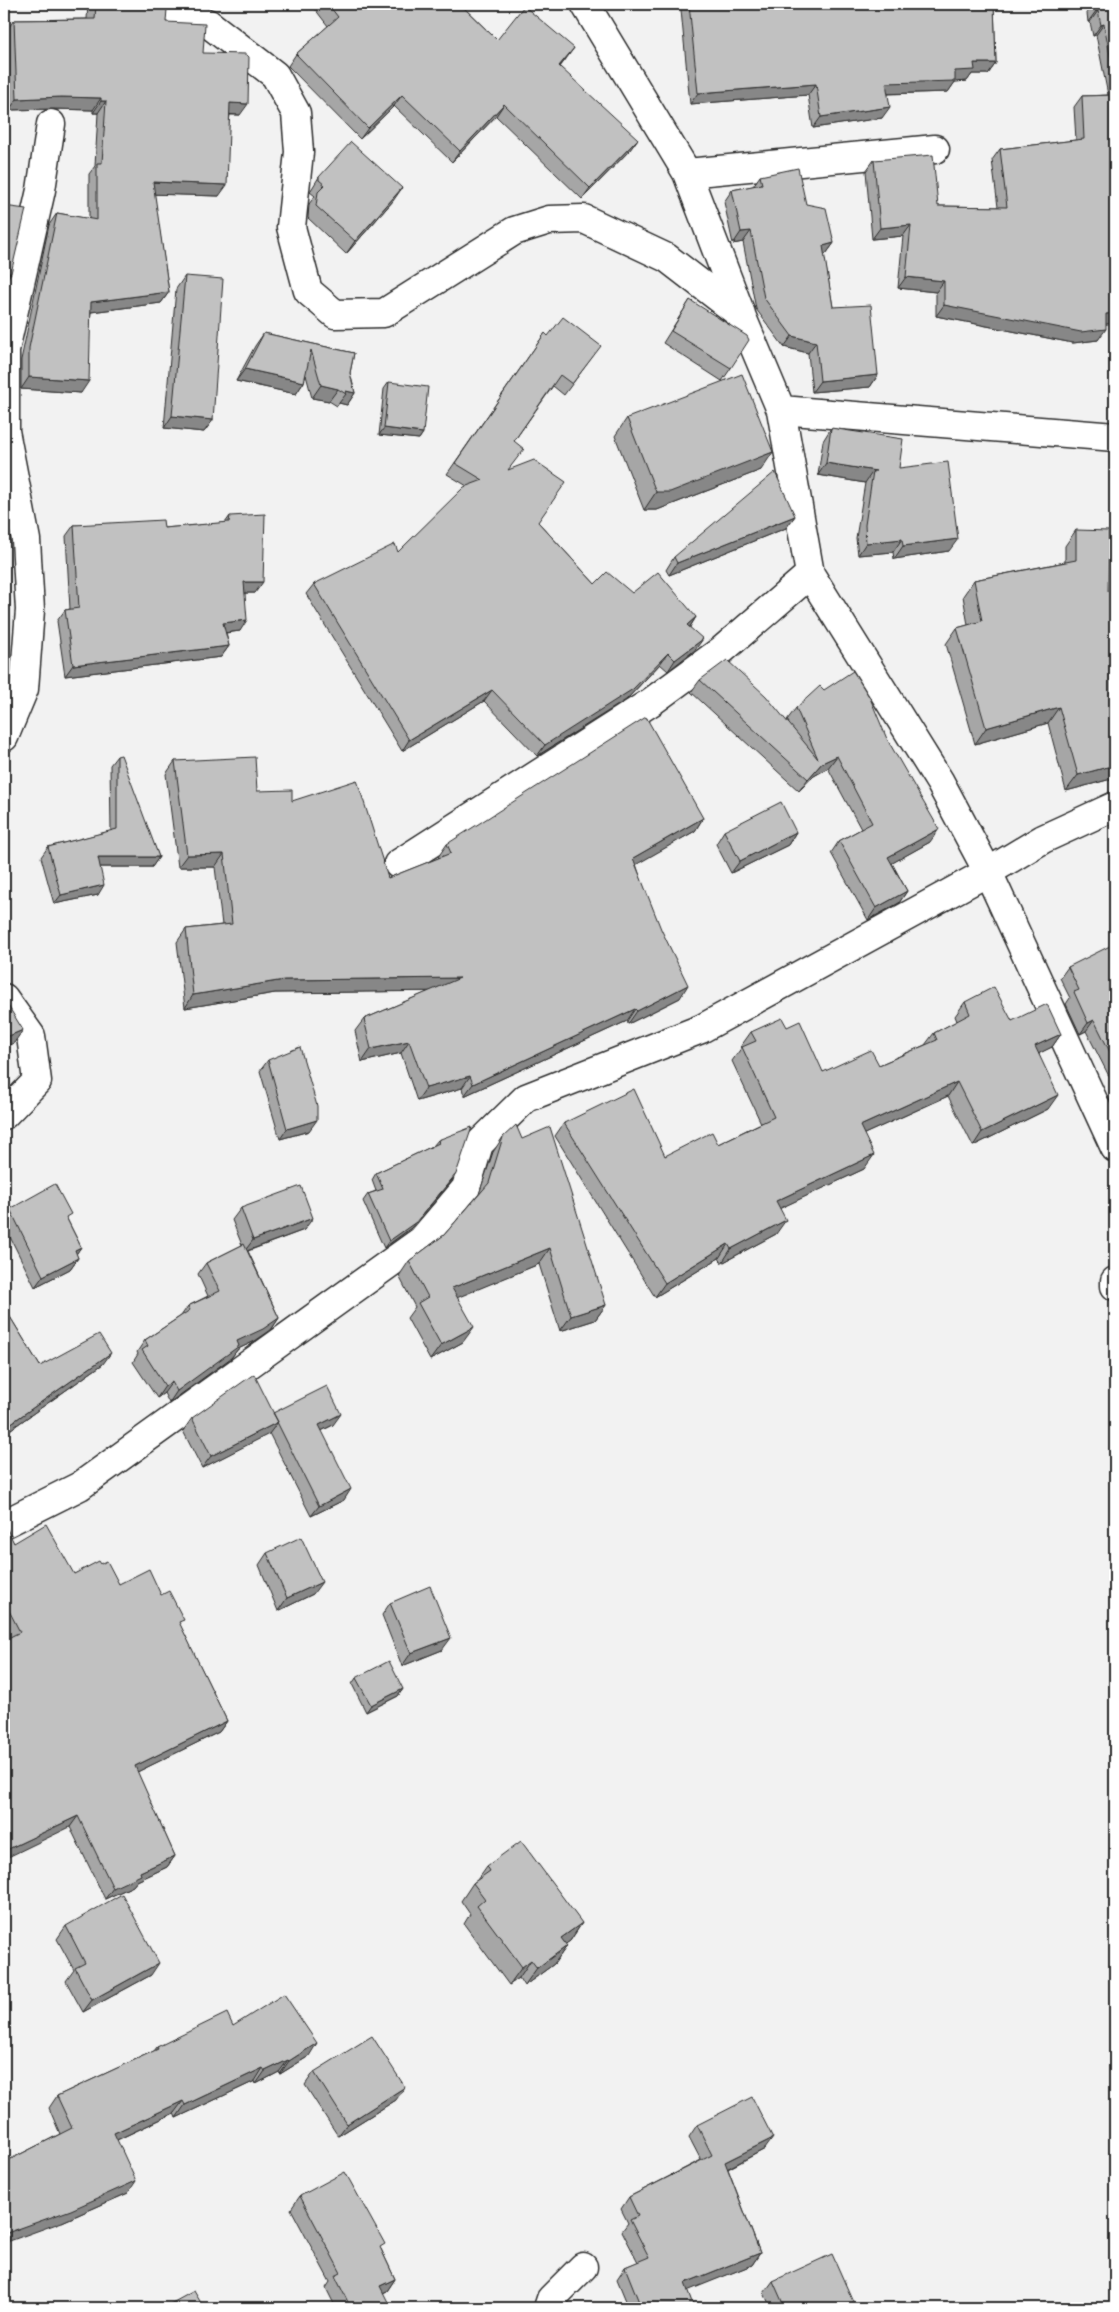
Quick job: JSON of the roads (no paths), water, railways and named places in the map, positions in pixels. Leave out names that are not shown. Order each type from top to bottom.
[{"type":"street","points":[[160,4],[209,24],[275,76],[296,113],[299,152],[290,227],[308,291],[335,314],[384,313],[514,230],[549,220],[584,219],[667,258],[741,315]]},
{"type":"street","points":[[586,4],[687,173],[741,315],[782,410],[810,574],[940,782],[988,872],[1115,1148]]},
{"type":"street","points":[[4,737],[24,689],[30,610],[26,540],[5,431],[4,350],[41,190],[51,124]]},
{"type":"street","points":[[687,173],[935,149]]},
{"type":"street","points":[[782,410],[1115,437]]},
{"type":"street","points":[[398,864],[651,702],[722,650],[810,574]]},
{"type":"street","points":[[4,1524],[80,1486],[422,1240],[466,1188],[480,1144],[526,1098],[701,1029],[988,872],[1043,839],[1115,806]]},
{"type":"street","points":[[4,998],[31,1036],[37,1081],[4,1115]]},
{"type":"street","points":[[548,2308],[552,2299],[584,2267]]}]
